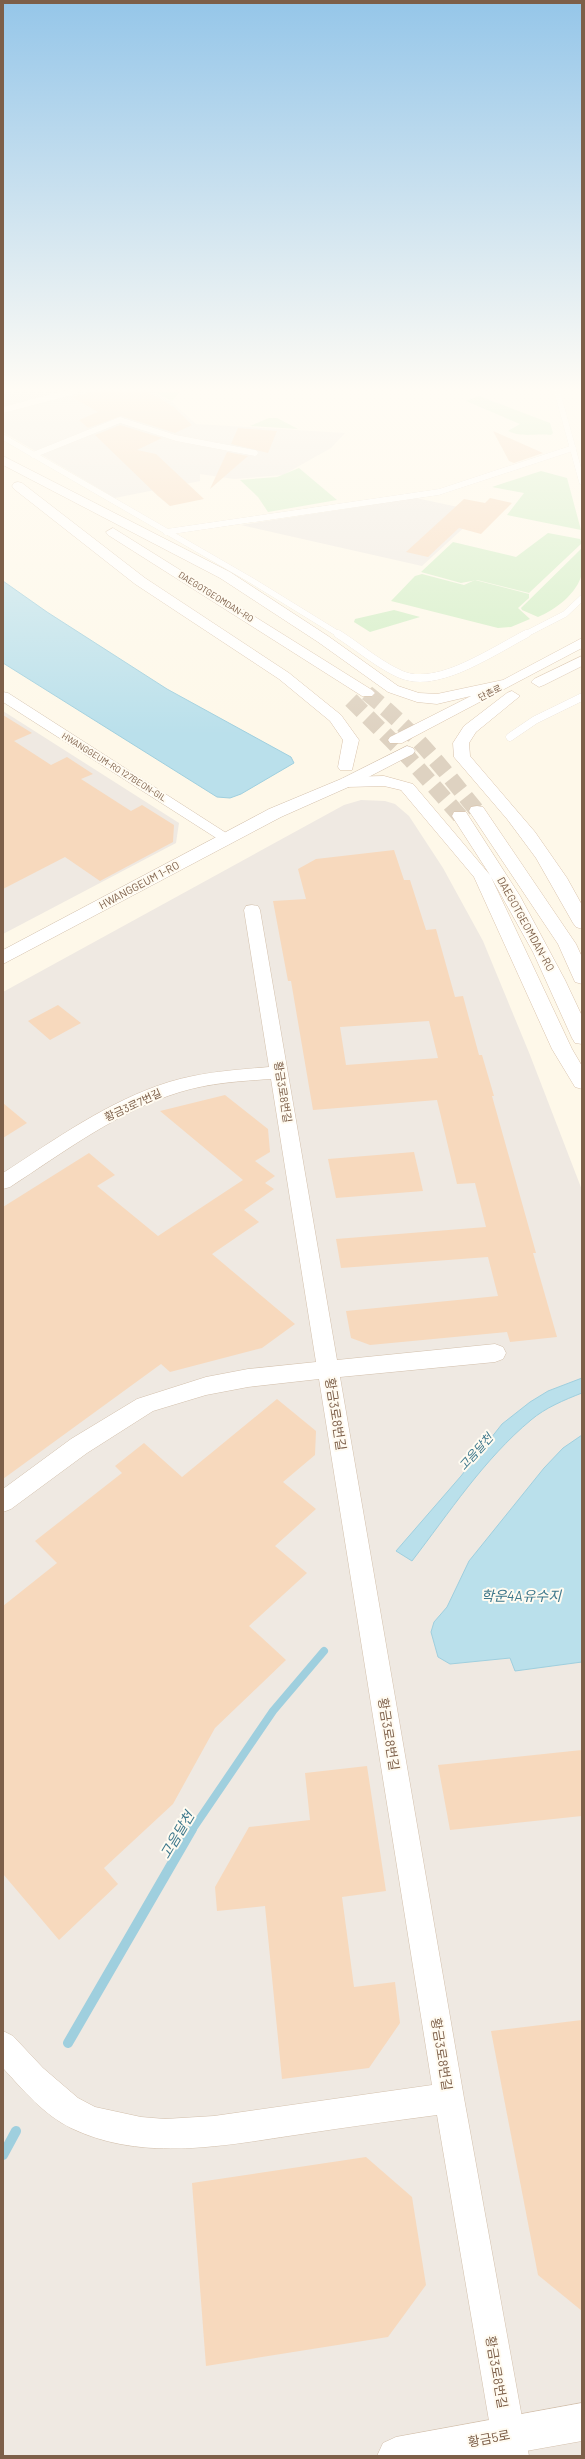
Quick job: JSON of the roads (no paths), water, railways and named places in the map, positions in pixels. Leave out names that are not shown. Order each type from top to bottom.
[{"type":"main road","name":"DAEGOTGEOMDAN-RO","points":[[43,506],[140,581],[284,676],[336,718],[351,740],[346,774]]},
{"type":"main road","name":"DAEGOTGEOMDAN-RO","points":[[51,506],[280,648],[338,691]]},
{"type":"main road","name":"DAEGOTGEOMDAN-RO","points":[[71,506],[367,693]]},
{"type":"main road","points":[[95,506],[220,568],[393,689],[417,698],[437,699],[510,690]]},
{"type":"main road","name":"단촌로","points":[[510,690],[582,642]]},
{"type":"main road","name":"단촌로","points":[[402,746],[510,690],[582,660]]},
{"type":"main road","points":[[510,690],[470,729],[461,743],[462,757],[498,797],[551,864],[582,923]]},
{"type":"main road","name":"HWANGGEUM 1-RO","points":[[3,958],[346,774],[402,746]]},
{"type":"main road","points":[[346,774],[407,787],[482,876],[562,1049],[582,1082]]},
{"type":"main road","name":"DAEGOTGEOMDAN-RO","points":[[582,978],[567,944],[469,813],[488,855],[557,979],[582,1038]]},
{"type":"main road","name":"황금5로","points":[[396,2456],[510,2445],[582,2422]]},
{"type":"street","name":"HWANGGEUM-RO 127BEON-GIL","points":[[3,696],[226,838]]},
{"type":"street","name":"황금3로8번길","points":[[252,910],[449,2098],[510,2445]]},
{"type":"street","name":"황금3로7번길","points":[[3,1182],[104,1118],[148,1096],[200,1081],[280,1072]]},
{"type":"street","name":"황금3로8번길","points":[[3,1502],[79,1446],[145,1405],[206,1386],[248,1378],[495,1353]]},
{"type":"street","name":"황금3로8번길","points":[[3,2046],[26,2072],[61,2103],[92,2122],[127,2131],[160,2135],[212,2131],[449,2098]]},
{"type":"lane","points":[[121,506],[166,532],[220,568],[315,618],[393,671],[409,678],[418,679],[445,675],[565,614],[582,598]]},
{"type":"lane","points":[[166,532],[345,506]]},
{"type":"lane","points":[[510,737],[530,723],[582,697]]},
{"type":"water","points":[[3,581],[47,612],[167,689],[291,757],[294,763],[241,794],[230,798],[217,797],[3,663]]},
{"type":"water","points":[[582,1378],[582,1393],[568,1398],[536,1416],[514,1435],[482,1469],[412,1561],[396,1551],[461,1476],[502,1424],[530,1402],[548,1391]]},
{"type":"water","name":"학운4A유수지","points":[[582,1435],[582,1662],[515,1671],[510,1658],[450,1664],[438,1657],[431,1632],[434,1622],[447,1607],[469,1561],[544,1468],[563,1448]]},
{"type":"waterway","name":"고음달천","points":[[192,1830],[273,1711],[324,1651]]},
{"type":"waterway","name":"고음달천","points":[[68,2043],[192,1829]]},
{"type":"waterway","name":"고음달천","points":[[3,2155],[16,2131]]},
{"type":"tunnel","points":[[367,693],[412,734],[477,811]]},
{"type":"tunnel","points":[[351,700],[410,759],[460,816]]}]
